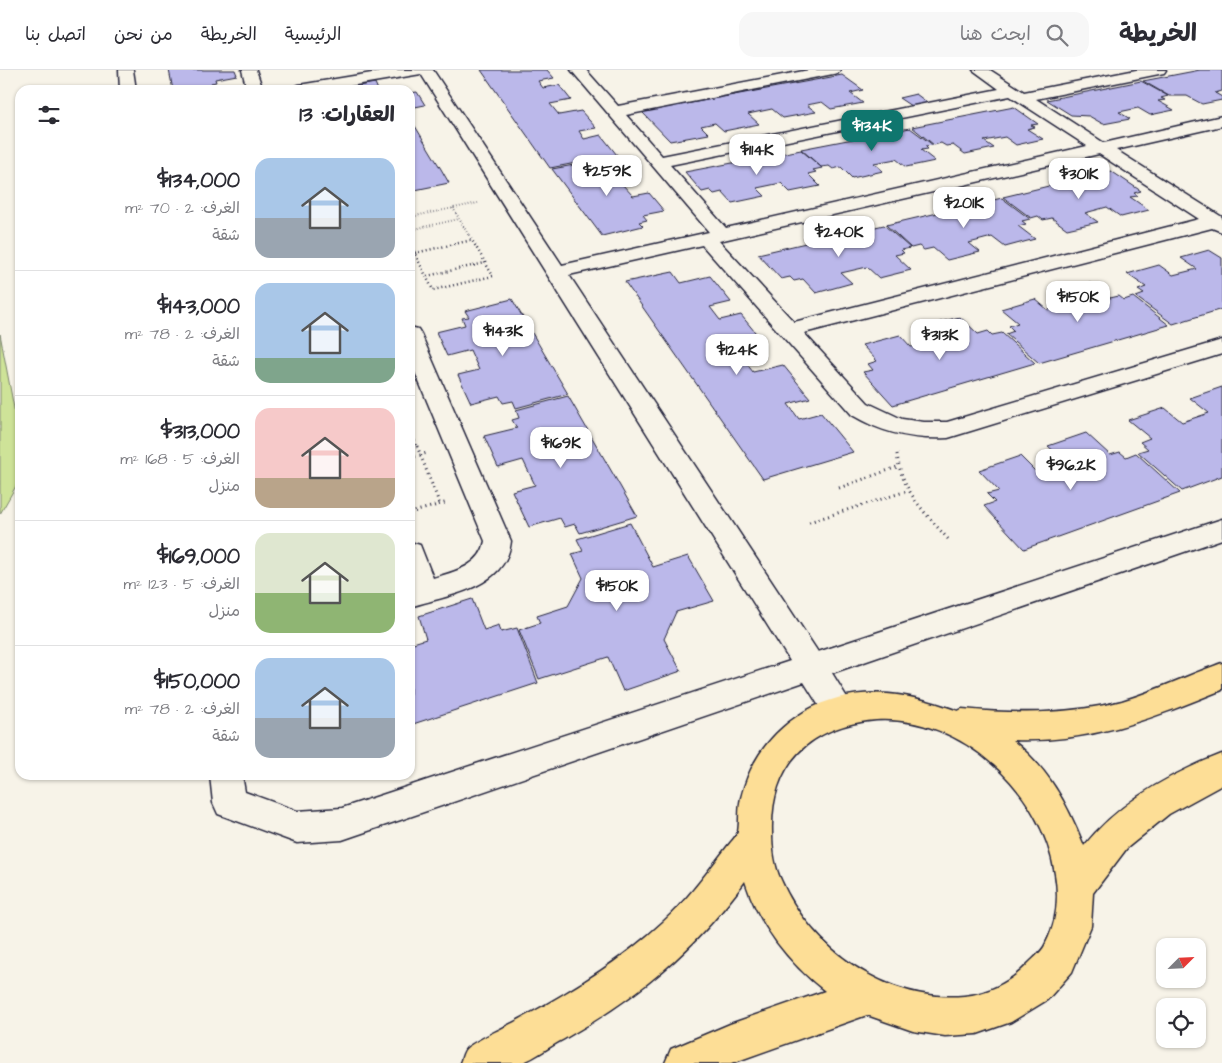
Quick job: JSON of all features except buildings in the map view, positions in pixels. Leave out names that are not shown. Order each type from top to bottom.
[{"type":"main road","points":[[954,723],[1007,727],[1059,725],[1107,718],[1150,705],[1222,676]]},
{"type":"main road","points":[[885,706],[907,708],[931,714],[954,723],[1006,754],[1028,776],[1037,789],[1062,829],[1072,858],[1076,887],[1075,914],[1068,941],[1056,964],[1038,984],[1016,1001],[989,1012],[960,1016],[928,1015],[896,1008],[866,996],[821,965],[786,926],[763,883],[754,839],[754,813],[760,788],[782,748],[799,732],[818,720],[862,707],[885,706]]},
{"type":"main road","points":[[1076,887],[1103,849],[1134,818],[1171,793],[1222,769]]},
{"type":"main road","points":[[480,1063],[565,1016],[624,978],[676,935],[719,888],[754,839]]},
{"type":"main road","points":[[685,1063],[766,1029],[818,1014],[866,996]]},
{"type":"street","points":[[126,70],[128,85]]},
{"type":"street","points":[[249,70],[254,85]]},
{"type":"street","points":[[303,85],[417,70]]},
{"type":"street","points":[[426,70],[840,712]]},
{"type":"street","points":[[578,70],[658,162],[714,237],[790,330],[860,409],[873,417],[897,427],[918,431],[948,430],[1222,347]]},
{"type":"street","points":[[614,112],[834,70]]},
{"type":"street","points":[[980,70],[1219,223]]},
{"type":"street","points":[[658,162],[1018,94],[1159,70]]},
{"type":"street","points":[[557,272],[1222,121]]},
{"type":"street","points":[[790,330],[1219,223]]},
{"type":"street","points":[[415,346],[498,541],[498,550],[494,558],[479,572],[417,594]]},
{"type":"street","points":[[227,780],[230,803],[297,827],[342,824],[1222,529]]},
{"type":"path","points":[[415,216],[508,198]]},
{"type":"path","points":[[453,208],[459,219],[472,240],[493,276],[433,290],[415,253],[472,240]]},
{"type":"path","points":[[415,229],[459,219]]},
{"type":"path","points":[[427,276],[485,263]]},
{"type":"path","points":[[897,427],[897,466],[907,491],[948,539]]},
{"type":"path","points":[[415,442],[440,504]]},
{"type":"path","points":[[839,488],[897,466]]},
{"type":"path","points":[[809,522],[907,491]]},
{"type":"path","points":[[415,512],[478,493]]},
{"type":"green space","points":[[0,334],[15,414],[15,488],[0,514]]}]
